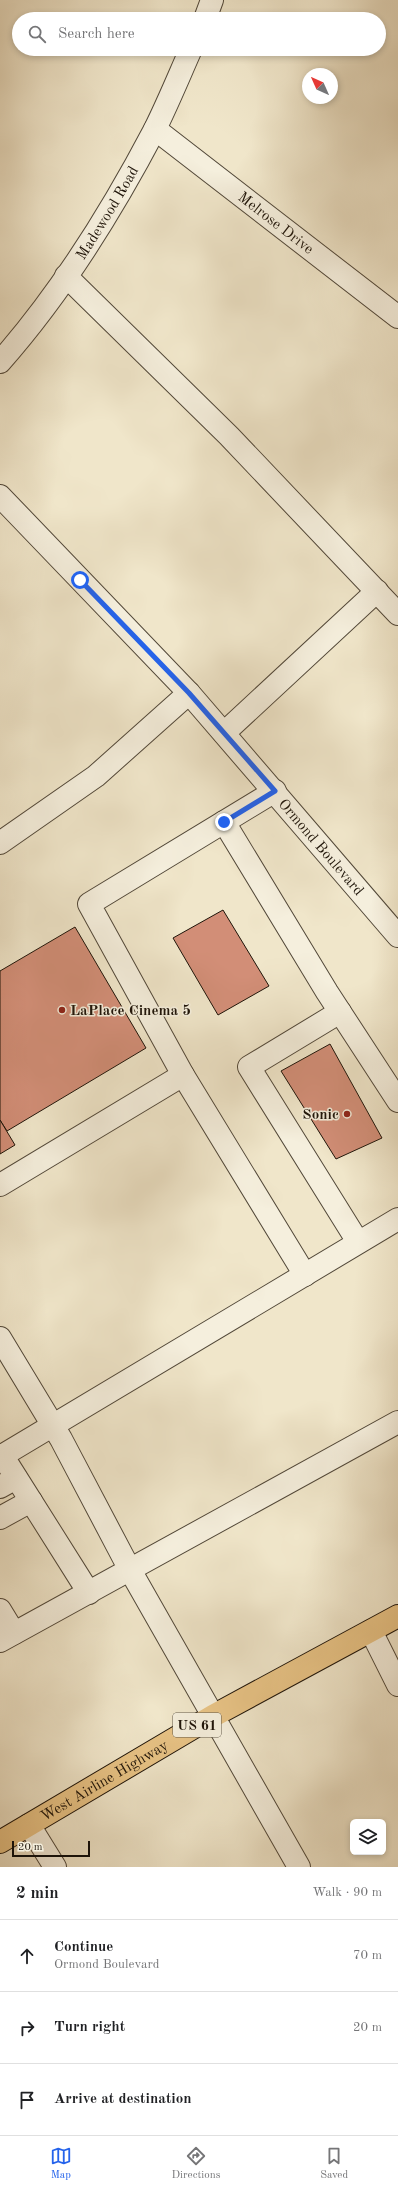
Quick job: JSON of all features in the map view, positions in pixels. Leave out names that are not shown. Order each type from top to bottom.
[{"type":"highway","name":"West Airline Highway","points":[[0,1842],[213,1716],[398,1616]]},
{"type":"street","points":[[208,12],[212,0]]},
{"type":"street","name":"Madewood Road","points":[[0,362],[66,276],[108,212],[155,129],[188,56]]},
{"type":"street","name":"Melrose Drive","points":[[155,129],[398,317]]},
{"type":"street","points":[[66,276],[229,436],[398,614]]},
{"type":"street","name":"Ormond Boulevard","points":[[0,496],[189,693],[275,791],[398,936]]},
{"type":"street","points":[[224,733],[377,591]]},
{"type":"street","points":[[0,843],[96,776],[189,693]]},
{"type":"street","points":[[275,791],[89,904],[184,1075],[304,1275]]},
{"type":"street","points":[[224,822],[340,1012],[398,1101]]},
{"type":"street","points":[[340,1012],[249,1067],[358,1242]]},
{"type":"street","points":[[0,1185],[184,1075]]},
{"type":"street","points":[[89,1593],[31,1501],[8,1483],[1,1456],[398,1219]]},
{"type":"street","points":[[0,1338],[52,1425],[130,1570],[299,1867]]},
{"type":"street","points":[[0,1610],[7,1637],[398,1422]]},
{"type":"street","points":[[0,1518],[31,1501]]},
{"type":"street","points":[[370,1631],[398,1685]]},
{"type":"street","points":[[29,1825],[55,1867]]},
{"type":"building","points":[[223,910],[269,986],[218,1015],[173,938]]},
{"type":"building","name":"LaPlace Cinema 5","points":[[75,927],[146,1048],[7,1131],[0,1120],[0,971]]},
{"type":"building","points":[[330,1044],[382,1138],[336,1159],[281,1071]]},
{"type":"building","points":[[0,1120],[15,1145],[0,1154]]},
{"type":"place","name":"LaPlace Cinema 5","points":[[62,1010]]},
{"type":"place","name":"Sonic","points":[[347,1114]]},
{"type":"route","points":[[80,580],[189,693],[275,791],[224,822]]}]
